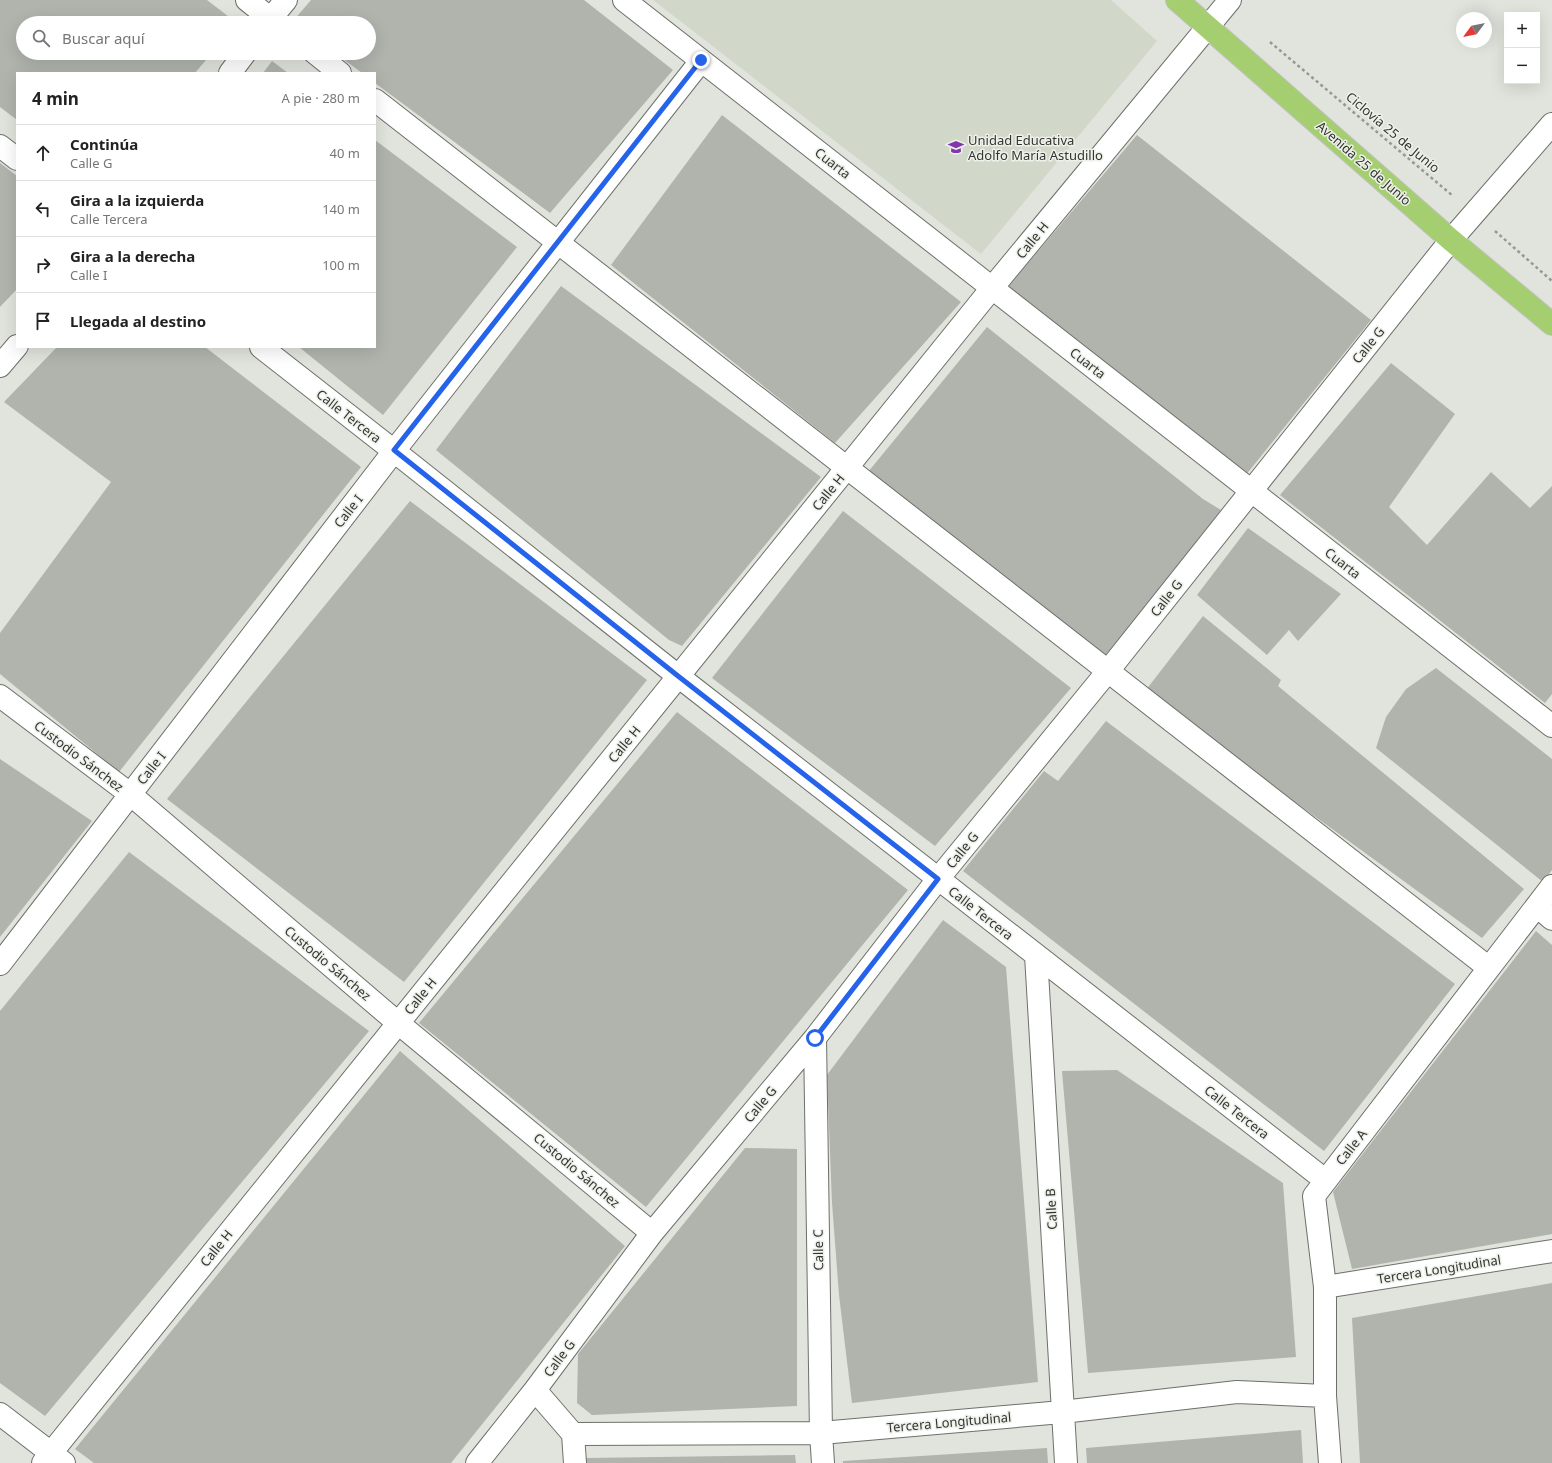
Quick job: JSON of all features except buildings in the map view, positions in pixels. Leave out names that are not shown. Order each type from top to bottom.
[{"type":"highway","name":"Avenida 25 de Junio","points":[[1177,0],[1451,240],[1552,324]]},
{"type":"street","points":[[247,0],[264,16]]},
{"type":"street","points":[[275,16],[286,0]]},
{"type":"street","name":"Cuarta","points":[[624,0],[1552,726]]},
{"type":"street","name":"Calle H","points":[[52,1460],[398,1023],[992,288],[1230,0]]},
{"type":"street","points":[[231,72],[240,60]]},
{"type":"street","points":[[324,60],[339,72]]},
{"type":"street","name":"Calle I","points":[[0,964],[394,450],[701,60]]},
{"type":"street","points":[[376,101],[1489,968]]},
{"type":"street","name":"Calle G","points":[[477,1463],[535,1390],[652,1233],[815,1038],[938,879],[1108,671],[1451,240],[1552,124]]},
{"type":"street","points":[[0,146],[16,158]]},
{"type":"street","points":[[0,366],[16,347]]},
{"type":"street","name":"Calle Tercera","points":[[262,348],[394,450],[678,676],[1325,1180]]},
{"type":"street","name":"Custodio Sánchez","points":[[0,696],[130,794],[398,1023],[652,1233]]},
{"type":"street","name":"Calle A","points":[[1330,1463],[1325,1396],[1326,1287],[1314,1196],[1489,968],[1544,912],[1552,886]]},
{"type":"street","name":"Calle B","points":[[1036,955],[1066,1463]]},
{"type":"street","name":"Calle C","points":[[815,1038],[821,1433],[823,1463]]},
{"type":"street","name":"Tercera Longitudinal","points":[[1326,1287],[1552,1251]]},
{"type":"street","points":[[535,1390],[573,1434],[575,1463]]},
{"type":"street","name":"Tercera Longitudinal","points":[[573,1434],[821,1433],[1062,1412],[1237,1392],[1325,1396]]},
{"type":"street","points":[[0,1414],[52,1460]]},
{"type":"path","name":"Ciclovía 25 de Junio","points":[[1269,40],[1552,280]]},
{"type":"shaded area","name":"Unidad Educativa Adolfo María Astudillo","points":[[653,0],[1111,0],[1157,41],[981,254]]},
{"type":"place","name":"Unidad Educativa Adolfo María Astudillo","points":[[956,147]]},
{"type":"route","points":[[701,60],[394,450],[678,676],[938,879],[815,1038]]}]
